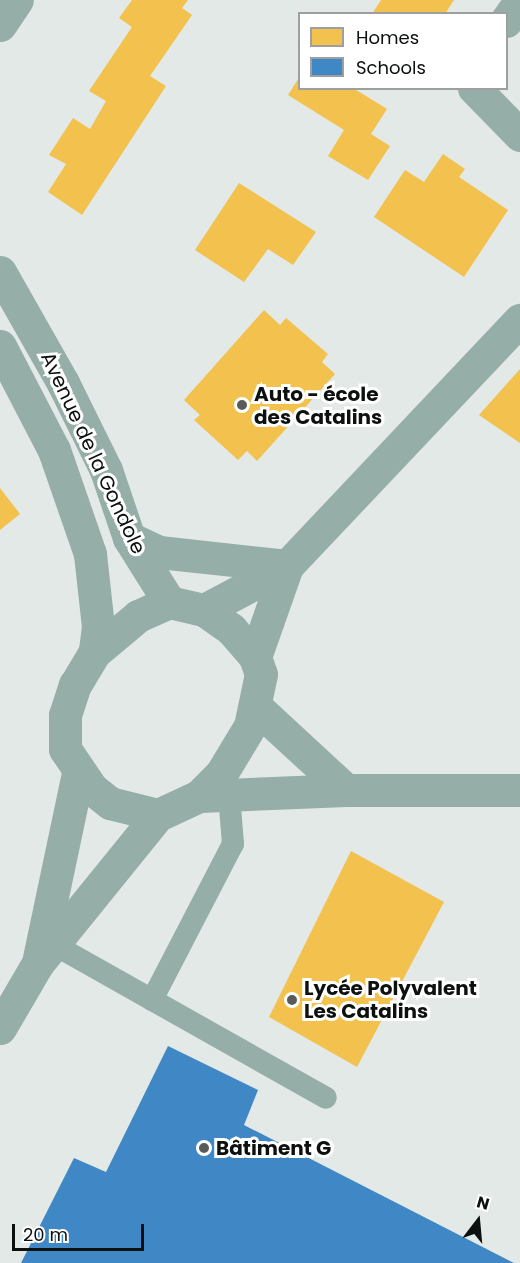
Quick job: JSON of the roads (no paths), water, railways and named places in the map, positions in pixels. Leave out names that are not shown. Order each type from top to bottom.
[{"type":"street","points":[[0,24],[17,0]]},
{"type":"street","points":[[508,19],[520,1]]},
{"type":"street","points":[[476,90],[520,135]]},
{"type":"street","name":"Avenue de la Gondole","points":[[0,272],[63,383],[105,470],[129,538],[170,602]]},
{"type":"street","points":[[204,610],[287,566],[520,320]]},
{"type":"street","name":"Avenue de la Gondole","points":[[0,346],[11,391],[54,450],[90,554],[98,626],[94,651]]},
{"type":"street","points":[[129,538],[159,552],[287,566]]},
{"type":"street","points":[[255,657],[287,566]]},
{"type":"street","points":[[158,815],[110,803],[78,773],[65,749],[65,715],[75,685],[94,651],[138,616],[170,602],[204,610],[231,629],[255,657],[261,674],[256,707],[214,795]]},
{"type":"street","points":[[256,707],[346,790]]},
{"type":"street","points":[[46,953],[78,773]]},
{"type":"street","points":[[0,1028],[46,953],[158,815],[214,795],[346,790],[520,790]]},
{"type":"lane","points":[[152,1000],[233,844],[214,795]]},
{"type":"lane","points":[[46,953],[152,1000],[326,1098]]},
{"type":"place","name":"Auto - école des Catalins","points":[[242,405]]},
{"type":"place","name":"Lycée Polyvalent Les Catalins","points":[[292,1000]]},
{"type":"place","name":"Bâtiment G","points":[[204,1148]]}]
